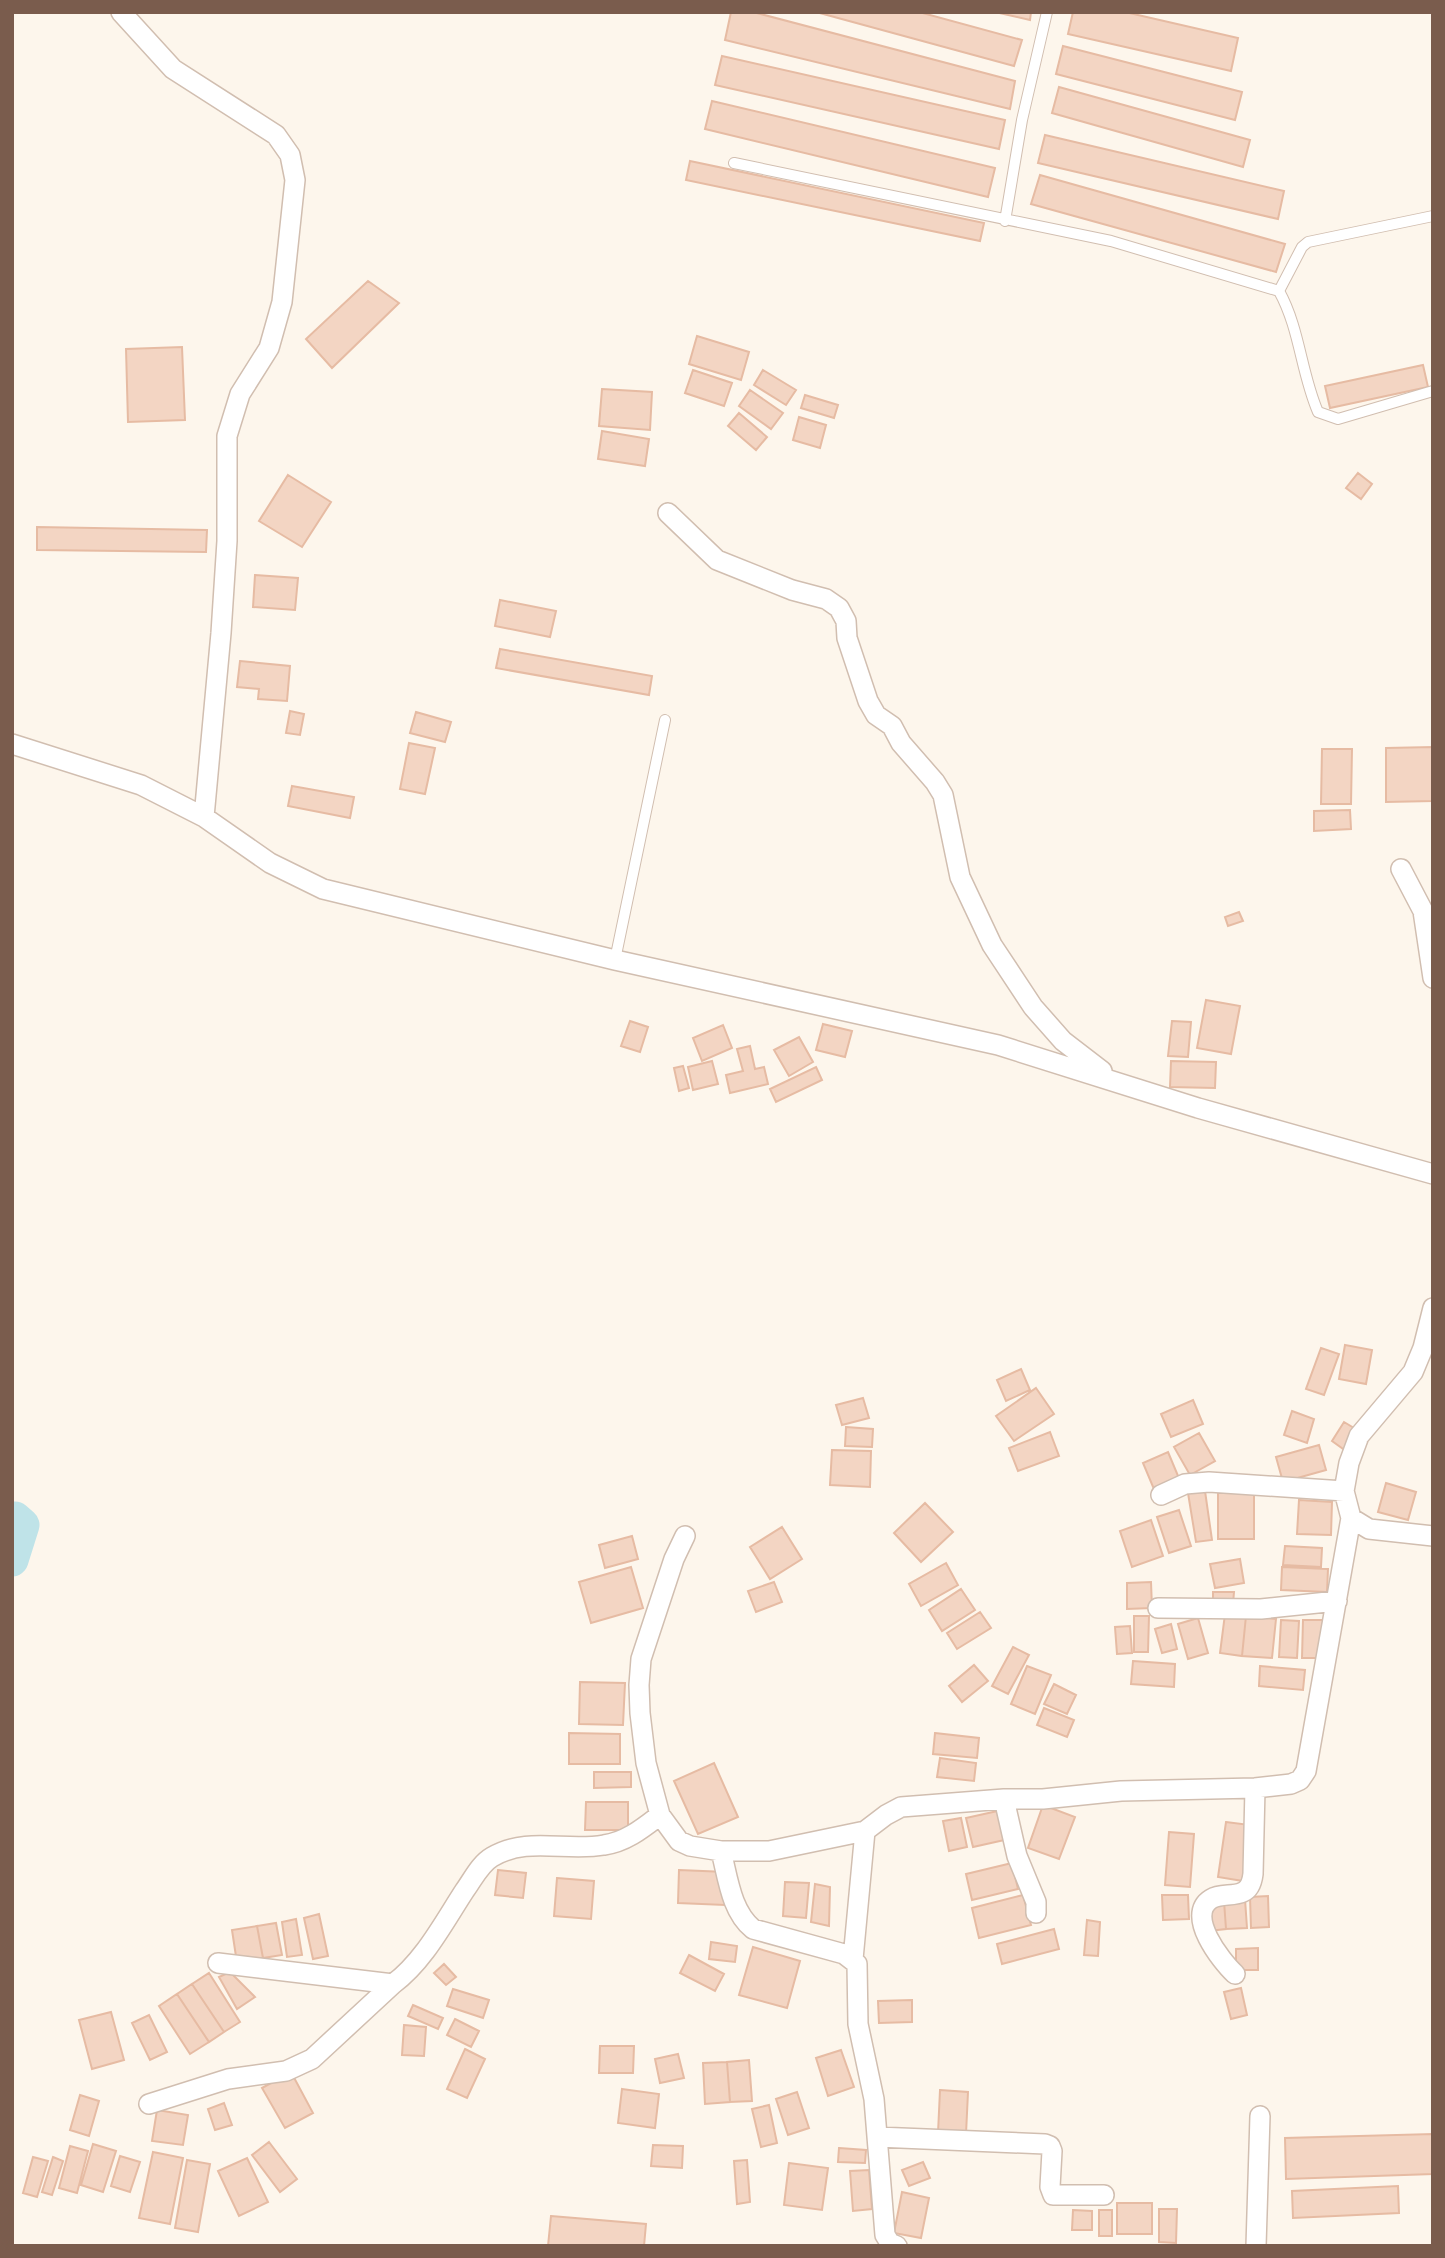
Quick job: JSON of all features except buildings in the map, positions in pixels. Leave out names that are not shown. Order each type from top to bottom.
[{"type":"street","points":[[121,12],[173,69],[276,135],[290,155],[295,180],[282,302],[269,348],[240,394],[227,436],[226,554],[204,817]]},
{"type":"street","points":[[668,513],[718,560],[792,590],[826,599],[839,608],[846,621],[846,638],[868,701],[876,715],[892,726],[901,743],[943,795],[960,877],[992,945],[1040,1016],[1063,1041],[1112,1079]]},
{"type":"street","points":[[12,744],[141,785],[204,817],[270,863],[323,889],[615,960],[998,1045],[1198,1108],[1433,1174]]},
{"type":"street","points":[[1401,869],[1423,911],[1433,978]]},
{"type":"street","points":[[685,1536],[674,1559],[642,1659],[639,1685],[646,1763],[660,1815],[679,1840],[690,1846],[722,1851],[768,1851],[865,1831],[901,1807],[1004,1799],[1044,1799],[1121,1791],[1255,1788],[1291,1784],[1300,1780],[1306,1771],[1337,1601],[1351,1518],[1344,1491],[1349,1463],[1359,1436],[1413,1372],[1423,1348],[1433,1308]]},
{"type":"street","points":[[1161,1495],[1185,1484],[1209,1482],[1344,1491]]},
{"type":"street","points":[[1351,1518],[1369,1529],[1433,1536]]},
{"type":"street","points":[[1158,1608],[1261,1608],[1337,1601]]},
{"type":"street","points":[[1235,1974],[1221,1961],[1211,1944],[1204,1926],[1202,1910],[1213,1898],[1244,1892],[1251,1884],[1255,1788]]},
{"type":"street","points":[[1004,1799],[1017,1856],[1036,1902],[1036,1913]]},
{"type":"street","points":[[149,2104],[228,2079],[286,2070],[312,2059],[407,1974],[481,1867],[494,1856],[530,1845],[608,1844],[638,1832],[660,1815]]},
{"type":"street","points":[[853,1959],[865,1831]]},
{"type":"street","points":[[722,1851],[736,1906],[753,1929],[844,1954],[857,1964],[858,2024],[874,2099],[885,2235],[890,2243],[897,2246]]},
{"type":"street","points":[[218,1964],[393,1984]]},
{"type":"street","points":[[1256,2246],[1260,2116]]},
{"type":"street","points":[[877,2137],[1045,2144],[1050,2146],[1052,2151],[1050,2187],[1053,2195],[1104,2195]]},
{"type":"lane","points":[[1005,220],[1022,120],[1047,12]]},
{"type":"lane","points":[[734,163],[1111,241],[1279,291],[1289,308],[1308,388],[1318,412],[1338,419],[1433,391]]},
{"type":"lane","points":[[1279,291],[1302,247],[1308,242],[1433,216]]},
{"type":"lane","points":[[615,960],[665,720]]},
{"type":"waterway","points":[[12,1518],[23,1525],[12,1560]]}]
